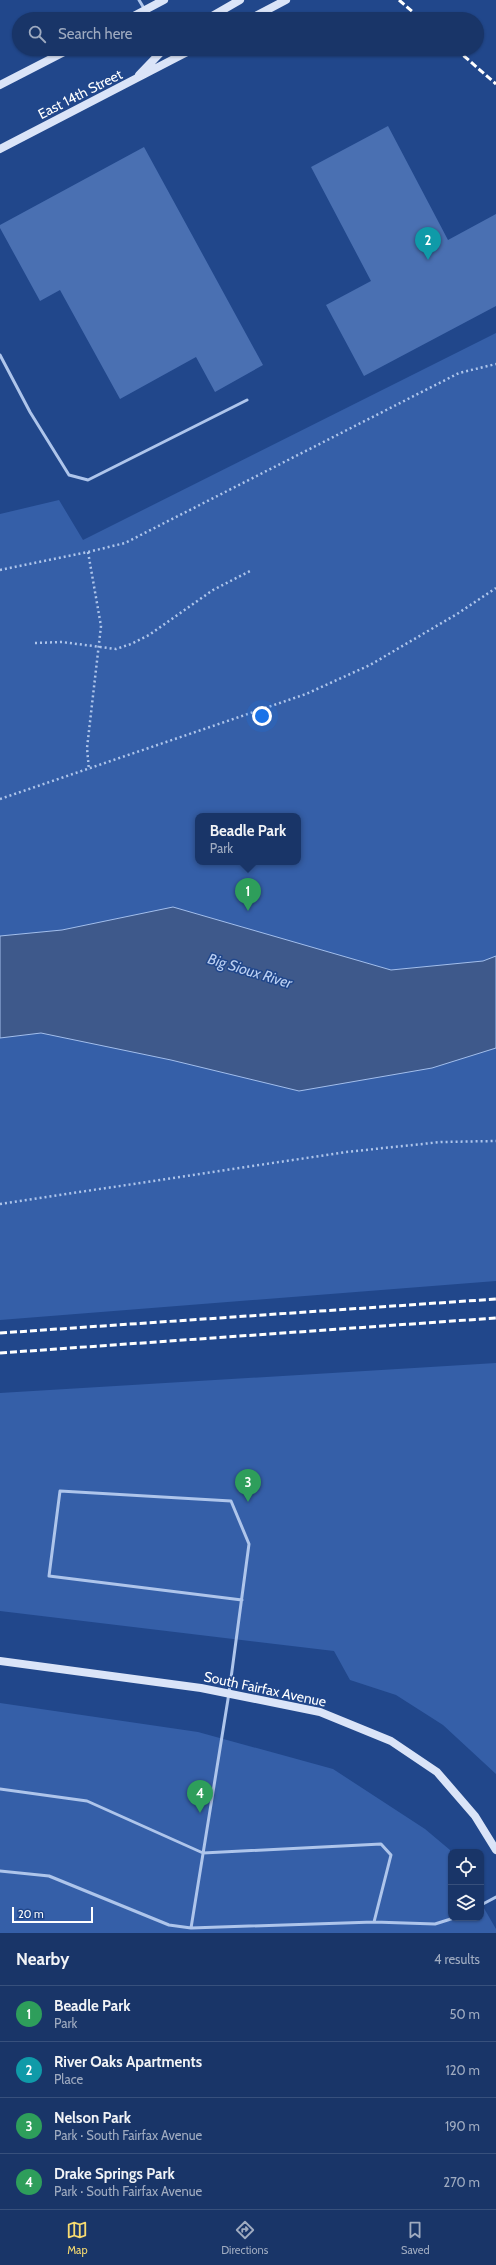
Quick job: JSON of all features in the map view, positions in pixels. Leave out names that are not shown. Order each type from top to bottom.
[{"type":"street","points":[[140,12],[164,0]]},
{"type":"street","points":[[219,12],[240,0]]},
{"type":"street","points":[[263,12],[286,0]]},
{"type":"street","points":[[0,85],[56,56]]},
{"type":"street","points":[[135,80],[157,56]]},
{"type":"street","name":"East 14th Street","points":[[0,149],[180,56]]},
{"type":"street","name":"South Fairfax Avenue","points":[[0,1661],[201,1688],[320,1712],[391,1741],[436,1772],[475,1816],[496,1850]]},
{"type":"lane","points":[[139,0],[144,10]]},
{"type":"lane","points":[[0,355],[30,412],[69,475],[88,480],[247,400]]},
{"type":"lane","points":[[191,1928],[229,1693],[242,1600],[249,1544],[231,1501],[60,1491],[49,1576],[242,1600]]},
{"type":"lane","points":[[0,1789],[87,1801],[203,1852],[381,1844],[391,1855],[374,1922]]},
{"type":"lane","points":[[0,1871],[49,1876],[169,1925],[191,1928],[374,1922],[436,1924],[448,1920]]},
{"type":"lane","points":[[484,1903],[496,1897]]},
{"type":"path","points":[[0,570],[125,543],[148,533],[459,373],[496,364]]},
{"type":"path","points":[[88,552],[101,626],[100,647],[87,748],[89,770]]},
{"type":"path","points":[[34,643],[62,642],[116,649],[149,635],[213,590],[252,570]]},
{"type":"path","points":[[0,799],[89,770],[306,694],[342,679],[402,648],[496,588]]},
{"type":"path","points":[[0,1204],[346,1152],[441,1142],[496,1141]]},
{"type":"shaded area","points":[[496,333],[496,1281],[0,1320],[0,514],[59,500],[83,540]]},
{"type":"shaded area","points":[[496,1363],[496,1774],[443,1725],[396,1695],[350,1680],[334,1651],[0,1611],[0,1393]]},
{"type":"shaded area","points":[[0,1703],[198,1732],[333,1769],[425,1829],[449,1849],[448,1921],[484,1921],[484,1908],[496,1929],[496,1933],[0,1933]]},
{"type":"water","name":"Big Sioux River","points":[[173,907],[391,970],[483,961],[496,956],[496,1048],[432,1068],[299,1091],[171,1060],[41,1033],[0,1038],[0,936],[62,930]]},
{"type":"building","points":[[388,126],[448,240],[496,214],[496,306],[364,376],[326,305],[371,281],[311,167]]},
{"type":"building","points":[[144,147],[263,365],[215,392],[196,357],[120,399],[60,290],[40,301],[0,228],[0,225]]},
{"type":"railway","points":[[399,0],[413,12]]},
{"type":"railway","points":[[464,56],[496,84]]},
{"type":"railway","points":[[0,1333],[496,1299]]},
{"type":"railway","points":[[0,1353],[496,1318]]},
{"type":"place","name":"River Oaks Apartments","points":[[428,260]]},
{"type":"place","name":"Beadle Park","points":[[248,911]]},
{"type":"place","name":"Nelson Park","points":[[248,1502]]},
{"type":"place","name":"Drake Springs Park","points":[[200,1813]]}]
